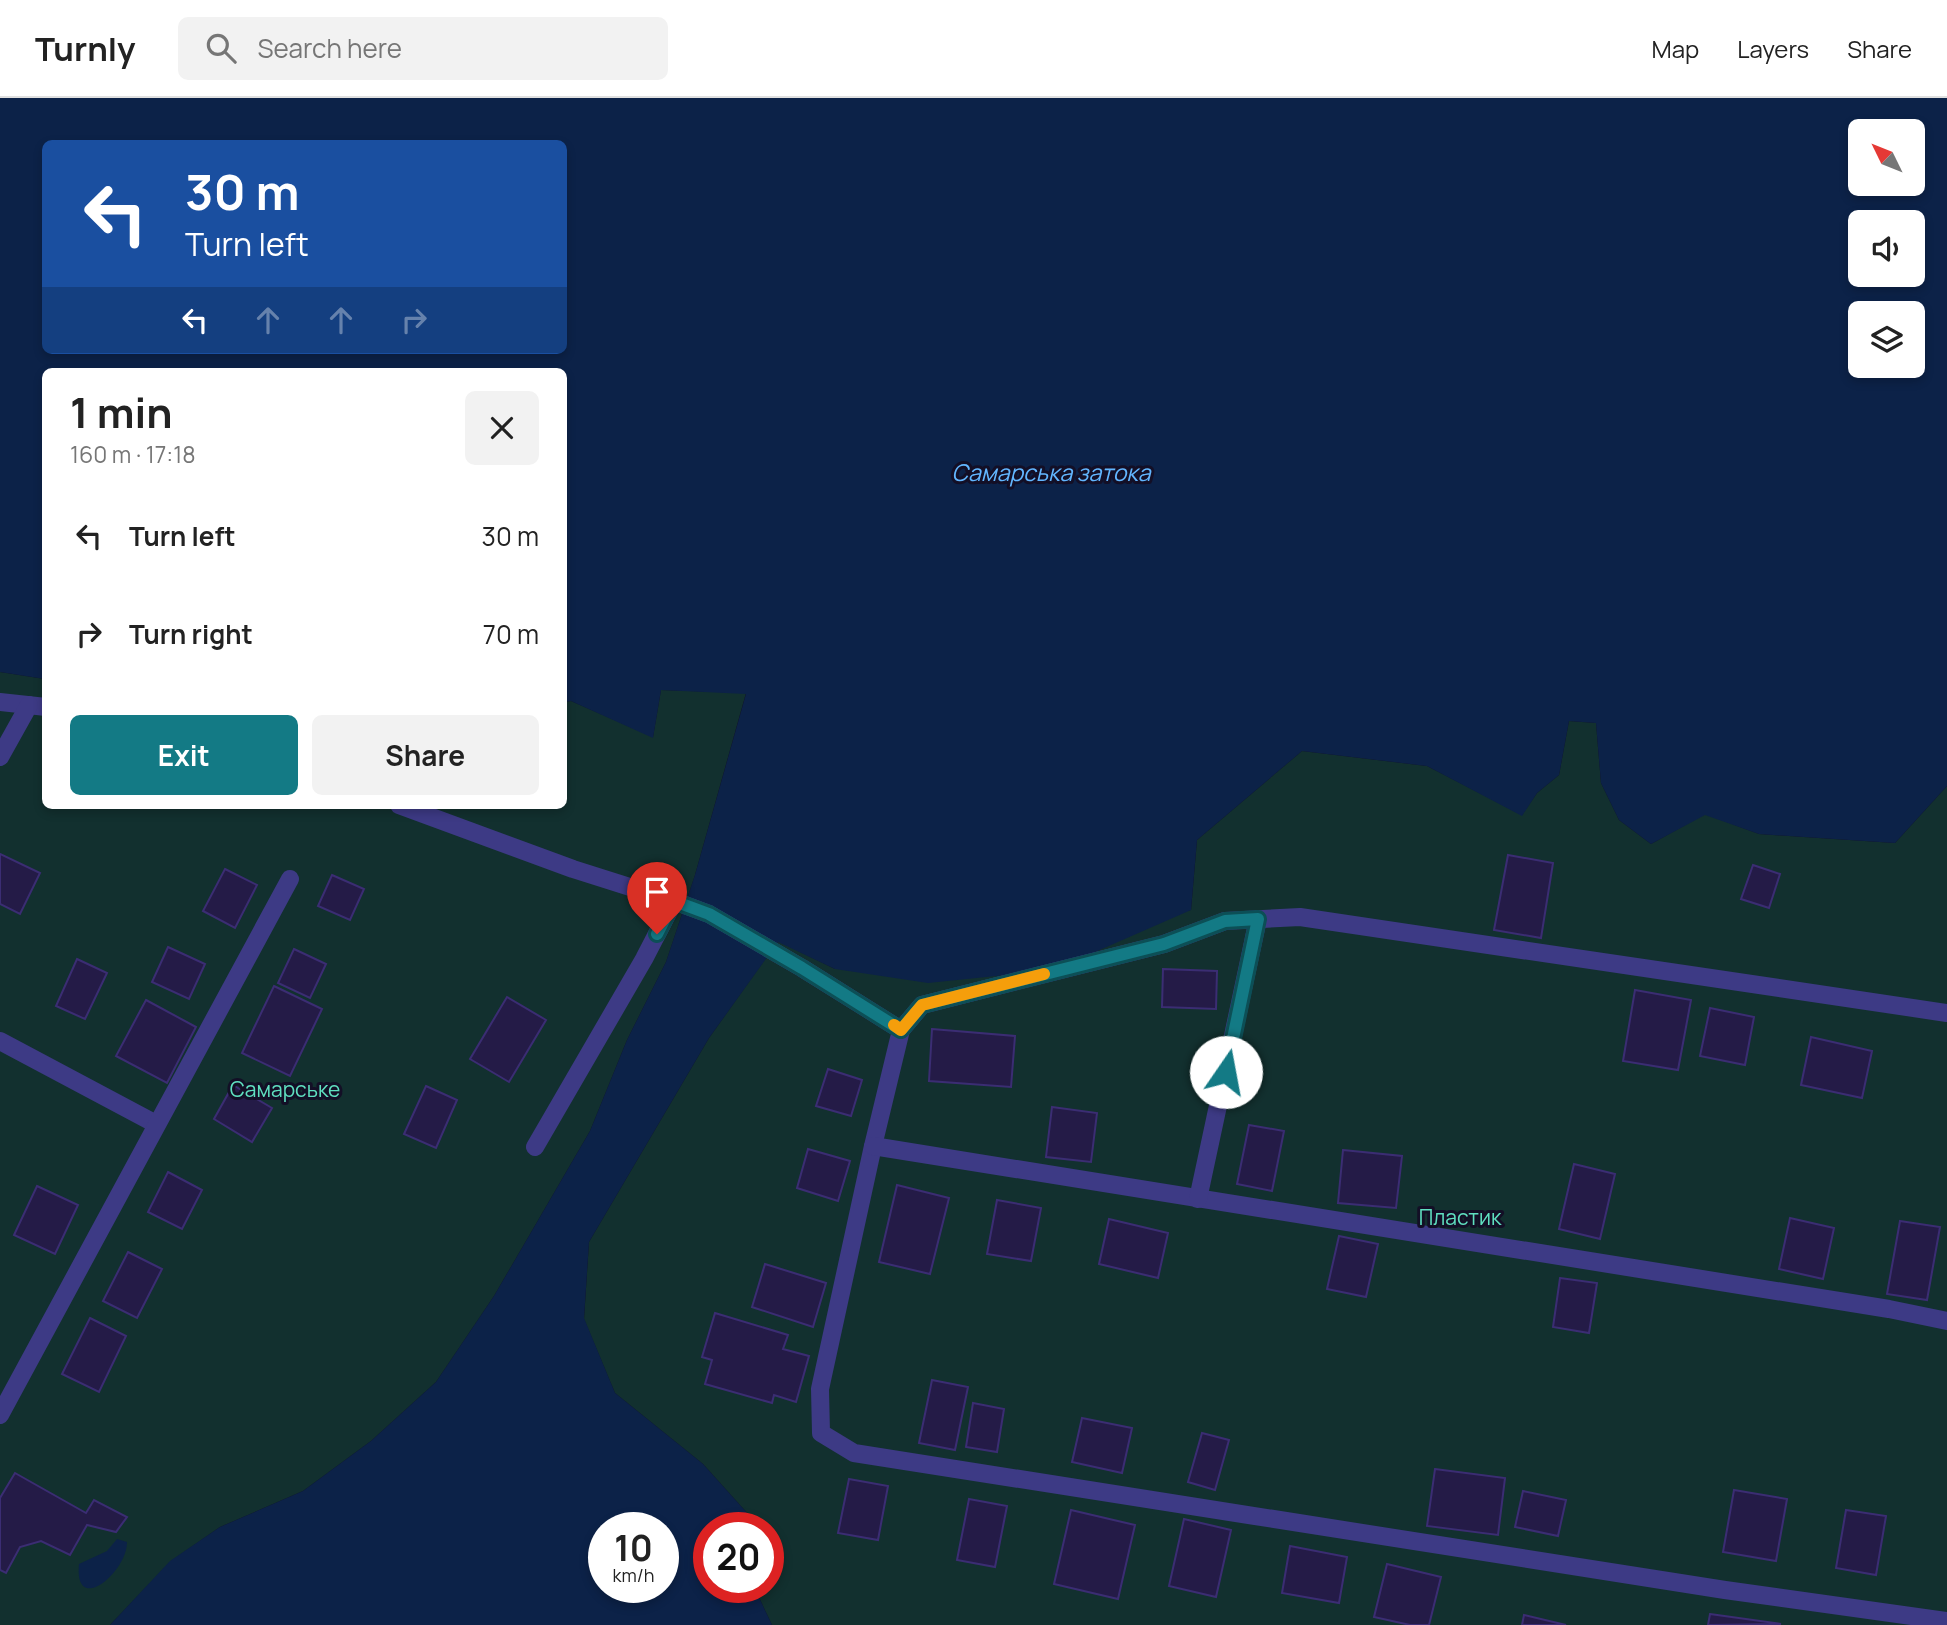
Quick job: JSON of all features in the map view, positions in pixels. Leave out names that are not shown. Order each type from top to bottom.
[{"type":"lane","points":[[0,702],[37,706],[0,757]]},
{"type":"lane","points":[[410,809],[573,870],[709,914],[901,1030]]},
{"type":"lane","points":[[0,1415],[290,879]]},
{"type":"lane","points":[[535,1147],[644,959],[674,901]]},
{"type":"lane","points":[[1947,1013],[1300,917],[1225,921],[1164,944],[922,1005],[901,1030],[820,1389],[821,1433],[854,1453],[1725,1590],[1947,1621]]},
{"type":"lane","points":[[1198,1199],[1258,919]]},
{"type":"lane","points":[[0,1041],[156,1125]]},
{"type":"lane","points":[[873,1146],[1889,1309],[1947,1321]]},
{"type":"green space","name":"Самарське","points":[[0,672],[42,679],[42,809],[567,809],[567,702],[653,737],[661,690],[746,693],[695,875],[666,962],[627,1040],[590,1131],[494,1296],[436,1382],[371,1441],[303,1491],[220,1527],[171,1561],[110,1625],[0,1625]]},
{"type":"green space","name":"Пластик","points":[[1569,721],[1596,723],[1601,783],[1619,820],[1651,844],[1705,814],[1759,834],[1895,843],[1947,786],[1947,1625],[772,1625],[762,1603],[784,1603],[784,1512],[746,1512],[703,1464],[615,1393],[584,1319],[589,1242],[709,1038],[778,941],[835,969],[1191,910],[1197,840],[1302,751],[1427,766],[1522,815],[1537,793],[1559,775]]},
{"type":"water","name":"Самарська затока","points":[[0,98],[1947,98],[1947,786],[1895,843],[1759,834],[1705,815],[1651,844],[1619,820],[1601,783],[1596,723],[1569,721],[1559,775],[1537,793],[1522,816],[1427,766],[1302,751],[1197,840],[1191,910],[1054,970],[928,983],[835,969],[778,942],[709,1038],[589,1242],[584,1318],[615,1393],[703,1464],[746,1512],[693,1512],[693,1603],[762,1603],[772,1625],[110,1625],[170,1561],[220,1527],[303,1491],[371,1441],[436,1382],[494,1296],[590,1131],[627,1040],[666,962],[695,875],[746,694],[661,690],[653,738],[567,702],[567,368],[42,368],[42,679],[0,672]]},
{"type":"water","points":[[117,1539],[127,1542],[119,1566],[101,1584],[92,1588],[84,1587],[80,1579],[79,1564],[107,1551]]},
{"type":"building","points":[[0,854],[40,873],[20,914],[0,904]]},
{"type":"building","points":[[1508,855],[1553,863],[1541,938],[1494,930]]},
{"type":"building","points":[[1753,865],[1780,874],[1769,908],[1741,899]]},
{"type":"building","points":[[225,869],[257,885],[235,928],[203,911]]},
{"type":"building","points":[[332,875],[364,889],[350,920],[318,906]]},
{"type":"building","points":[[168,947],[205,964],[189,999],[152,982]]},
{"type":"building","points":[[294,949],[326,964],[310,998],[278,983]]},
{"type":"building","points":[[77,959],[107,973],[85,1019],[56,1006]]},
{"type":"building","points":[[1163,969],[1217,971],[1216,1009],[1162,1007]]},
{"type":"building","points":[[274,986],[322,1009],[290,1076],[242,1053]]},
{"type":"building","points":[[1635,990],[1691,1000],[1678,1070],[1623,1061]]},
{"type":"building","points":[[507,997],[546,1020],[509,1082],[470,1059]]},
{"type":"building","points":[[146,1000],[196,1027],[167,1083],[116,1056]]},
{"type":"building","points":[[1710,1008],[1754,1017],[1745,1065],[1700,1056]]},
{"type":"building","points":[[932,1029],[1015,1036],[1011,1087],[929,1081]]},
{"type":"building","points":[[1811,1037],[1872,1051],[1862,1098],[1801,1085]]},
{"type":"building","points":[[828,1069],[862,1080],[851,1116],[816,1106]]},
{"type":"building","points":[[233,1085],[272,1108],[252,1142],[214,1119]]},
{"type":"building","points":[[426,1086],[457,1100],[436,1148],[404,1134]]},
{"type":"building","points":[[1052,1107],[1097,1113],[1091,1162],[1046,1157]]},
{"type":"building","points":[[1249,1125],[1284,1131],[1272,1191],[1237,1184]]},
{"type":"building","points":[[808,1149],[850,1161],[838,1201],[797,1188]]},
{"type":"building","points":[[1343,1150],[1402,1156],[1396,1208],[1338,1203]]},
{"type":"building","points":[[1574,1164],[1615,1174],[1600,1239],[1559,1229]]},
{"type":"building","points":[[168,1172],[202,1190],[182,1229],[148,1212]]},
{"type":"building","points":[[897,1185],[949,1198],[930,1274],[879,1262]]},
{"type":"building","points":[[37,1186],[78,1205],[55,1254],[14,1235]]},
{"type":"building","points":[[997,1200],[1041,1208],[1031,1261],[987,1254]]},
{"type":"building","points":[[1790,1218],[1834,1228],[1823,1279],[1779,1269]]},
{"type":"building","points":[[1109,1219],[1168,1233],[1158,1278],[1099,1264]]},
{"type":"building","points":[[1900,1221],[1940,1227],[1927,1300],[1887,1294]]},
{"type":"building","points":[[1339,1236],[1378,1244],[1366,1297],[1327,1289]]},
{"type":"building","points":[[128,1252],[162,1269],[137,1318],[103,1301]]},
{"type":"building","points":[[765,1264],[826,1283],[813,1327],[752,1307]]},
{"type":"building","points":[[1560,1278],[1597,1283],[1589,1333],[1553,1327]]},
{"type":"building","points":[[715,1313],[788,1335],[783,1349],[809,1356],[796,1402],[774,1395],[772,1403],[705,1384],[712,1360],[702,1357]]},
{"type":"building","points":[[90,1318],[126,1336],[99,1392],[62,1374]]},
{"type":"building","points":[[932,1380],[968,1387],[955,1450],[919,1443]]},
{"type":"building","points":[[973,1403],[1004,1409],[997,1452],[966,1447]]},
{"type":"building","points":[[1082,1418],[1132,1428],[1122,1473],[1072,1462]]},
{"type":"building","points":[[1202,1433],[1229,1440],[1215,1490],[1188,1482]]},
{"type":"building","points":[[1435,1469],[1505,1478],[1498,1535],[1427,1526]]},
{"type":"building","points":[[15,1473],[86,1513],[94,1500],[127,1517],[116,1532],[87,1525],[70,1555],[41,1541],[20,1547],[6,1573],[0,1570],[0,1498]]},
{"type":"building","points":[[849,1479],[888,1486],[878,1540],[838,1533]]},
{"type":"building","points":[[1734,1490],[1787,1499],[1776,1561],[1723,1552]]},
{"type":"building","points":[[1523,1491],[1566,1500],[1558,1536],[1515,1527]]},
{"type":"building","points":[[969,1499],[1007,1506],[995,1567],[957,1560]]},
{"type":"building","points":[[1071,1510],[1135,1525],[1118,1599],[1054,1584]]},
{"type":"building","points":[[1846,1510],[1886,1516],[1876,1575],[1836,1568]]},
{"type":"building","points":[[1184,1519],[1231,1530],[1216,1597],[1169,1586]]},
{"type":"building","points":[[1290,1546],[1347,1557],[1339,1603],[1282,1593]]},
{"type":"building","points":[[1387,1564],[1441,1577],[1429,1625],[1410,1625],[1374,1617]]},
{"type":"building","points":[[1710,1614],[1781,1624],[1708,1625]]},
{"type":"building","points":[[1524,1615],[1566,1625],[1522,1625]]},
{"type":"slow traffic","points":[[894,1025],[901,1030],[922,1005],[1044,974]]},
{"type":"route","points":[[657,934],[674,901],[709,914],[901,1030],[922,1005],[1164,944],[1225,921],[1258,919],[1226,1072]]}]
